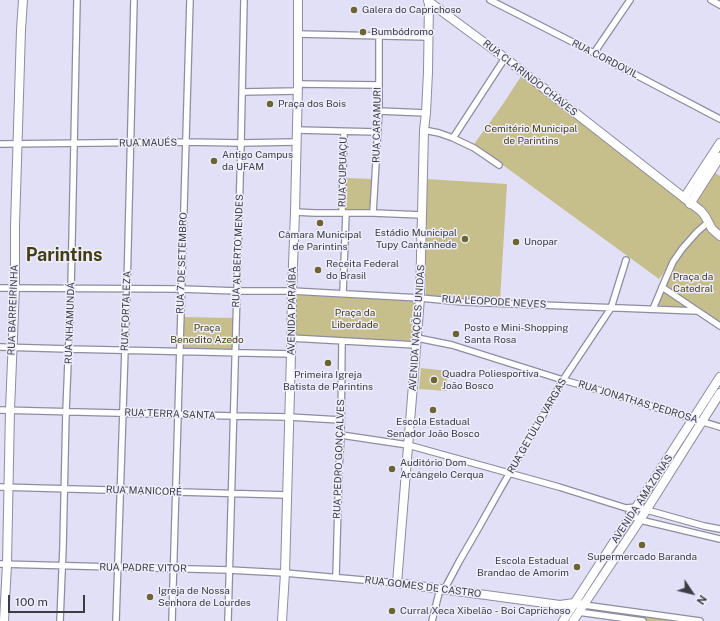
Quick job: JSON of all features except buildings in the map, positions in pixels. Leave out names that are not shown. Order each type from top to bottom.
[{"type":"street","name":"RUA BARREIRINHA","points":[[4,621],[4,487],[10,410],[15,287],[15,226],[23,0]]},
{"type":"street","name":"RUA NHAMUNDÁ","points":[[60,621],[71,289],[77,0]]},
{"type":"street","name":"RUA FORTALEZA","points":[[116,621],[127,288],[134,0]]},
{"type":"street","name":"RUA 7 DE SETEMBRO","points":[[172,621],[190,0]]},
{"type":"street","name":"RUA ALBERTO MENDES","points":[[228,621],[244,0]]},
{"type":"street","name":"AVENIDA PARAÍBA","points":[[282,621],[285,573],[295,212],[298,87],[298,0]]},
{"type":"street","name":"AVENIDA NAÇÕES UNIDAS","points":[[397,583],[420,298],[429,0]]},
{"type":"street","name":"RUA CLARINDO CHAVES","points":[[429,0],[703,213],[712,229],[720,236]]},
{"type":"street","name":"RUA CORDOVIL","points":[[490,0],[720,119]]},
{"type":"street","points":[[594,53],[630,0]]},
{"type":"street","points":[[711,0],[720,5]]},
{"type":"street","points":[[298,34],[428,38]]},
{"type":"street","name":"RUA CARAMURI","points":[[373,213],[379,111],[379,36]]},
{"type":"street","points":[[453,138],[505,58]]},
{"type":"street","points":[[242,92],[298,87],[378,85]]},
{"type":"street","points":[[379,111],[426,113]]},
{"type":"street","points":[[297,130],[377,132]]},
{"type":"street","points":[[424,130],[453,138],[474,148],[499,165]]},
{"type":"street","name":"RUA CUPUAÇU","points":[[344,132],[344,213]]},
{"type":"street","name":"RUA MAUÉS","points":[[0,144],[296,142]]},
{"type":"street","points":[[687,201],[720,143]]},
{"type":"street","points":[[687,201],[720,156]]},
{"type":"street","points":[[295,212],[422,215]]},
{"type":"street","points":[[343,293],[344,213]]},
{"type":"street","points":[[653,310],[677,256],[697,232],[709,222]]},
{"type":"street","name":"RUA GETÚLIO VARGAS","points":[[432,621],[442,590],[478,530],[563,380],[611,308],[626,260]]},
{"type":"street","points":[[662,287],[720,326]]},
{"type":"street","name":"RUA LEOPODE NEVES","points":[[0,288],[181,288],[237,291],[292,291],[343,293],[463,302],[697,311]]},
{"type":"street","name":"RUA JONATHAS PEDROSA","points":[[291,338],[342,341],[417,341],[452,345],[720,427]]},
{"type":"street","name":"RUA PEDRO GONÇALVES","points":[[336,577],[338,469],[341,435],[342,341]]},
{"type":"street","points":[[0,347],[291,354]]},
{"type":"street","name":"AVENIDA AMAZONAS","points":[[563,621],[574,609],[636,507],[720,376]]},
{"type":"street","name":"AVENIDA AMAZONAS","points":[[574,609],[584,605],[640,520],[720,393]]},
{"type":"street","name":"RUA TERRA SANTA","points":[[0,410],[123,412],[340,420]]},
{"type":"street","points":[[341,435],[408,445],[559,487],[626,508],[636,507],[720,529]]},
{"type":"street","name":"RUA MANICORÉ","points":[[4,487],[287,495]]},
{"type":"street","points":[[626,508],[631,516],[640,520],[720,539]]},
{"type":"street","points":[[702,535],[704,526]]},
{"type":"street","name":"RUA PADRE VITOR","points":[[4,564],[173,568],[285,573]]},
{"type":"street","name":"RUA GOMES DE CASTRO","points":[[285,573],[397,583],[560,605],[574,609],[643,621]]},
{"type":"street","points":[[584,605],[680,620],[700,621]]},
{"type":"street","name":"AVENIDA AMAZONAS","points":[[573,621],[574,609]]},
{"type":"green space","name":"Cemitério Municipal de Parintins","points":[[522,75],[706,220],[659,279],[474,144]]},
{"type":"green space","name":"Praça da Catedral","points":[[712,171],[720,176],[720,325],[697,310],[654,309],[673,262],[709,222],[691,204]]},
{"type":"green space","points":[[346,178],[372,179],[371,210],[345,210]]},
{"type":"green space","name":"Estádio Municipal Tupy Cantanhede","points":[[426,179],[507,184],[500,301],[426,295]]},
{"type":"green space","name":"Praça da Liberdade","points":[[296,295],[415,301],[413,342],[294,336]]},
{"type":"green space","name":"Praça Benedito Azedo","points":[[182,317],[234,318],[233,351],[181,349]]},
{"type":"green space","name":"Quadra Poliesportiva João Bosco","points":[[421,368],[448,371],[446,391],[419,389]]},
{"type":"green space","points":[[692,425],[696,427],[644,507],[640,504]]},
{"type":"green space","points":[[631,519],[635,521],[583,602],[579,600]]},
{"type":"green space","points":[[583,605],[696,621],[648,621],[579,612]]},
{"type":"place","name":"Galera do Caprichoso","points":[[354,10]]},
{"type":"place","name":"Bumbódromo","points":[[363,32]]},
{"type":"place","name":"Praça dos Bois","points":[[270,104]]},
{"type":"place","name":"Antigo Campus da UFAM","points":[[214,161]]},
{"type":"place","name":"Câmara Municipal de Parintins","points":[[320,223]]},
{"type":"place","name":"Estádio Municipal Tupy Cantanhede","points":[[465,239]]},
{"type":"place","name":"Unopar","points":[[516,242]]},
{"type":"place","name":"Receita Federal do Brasil","points":[[318,270]]},
{"type":"place","name":"Posto e Mini-Shopping Santa Rosa","points":[[456,334]]},
{"type":"place","name":"Primeira Igreja Batista de Parintins","points":[[328,363]]},
{"type":"place","name":"Quadra Poliesportiva João Bosco","points":[[434,380]]},
{"type":"place","name":"Escola Estadual Senador João Bosco","points":[[433,410]]},
{"type":"place","name":"Auditório Dom Arcângelo Cerqua","points":[[392,469]]},
{"type":"place","name":"Supermercado Baranda","points":[[642,545]]},
{"type":"place","name":"Escola Estadual Brandao de Amorim","points":[[577,567]]},
{"type":"place","name":"Igreja de Nossa Senhora de Lourdes","points":[[150,597]]},
{"type":"place","name":"Curral Xeca Xibelão - Boi Caprichoso","points":[[392,611]]},
{"type":"district","name":"Parintins","points":[[64,255]]}]
